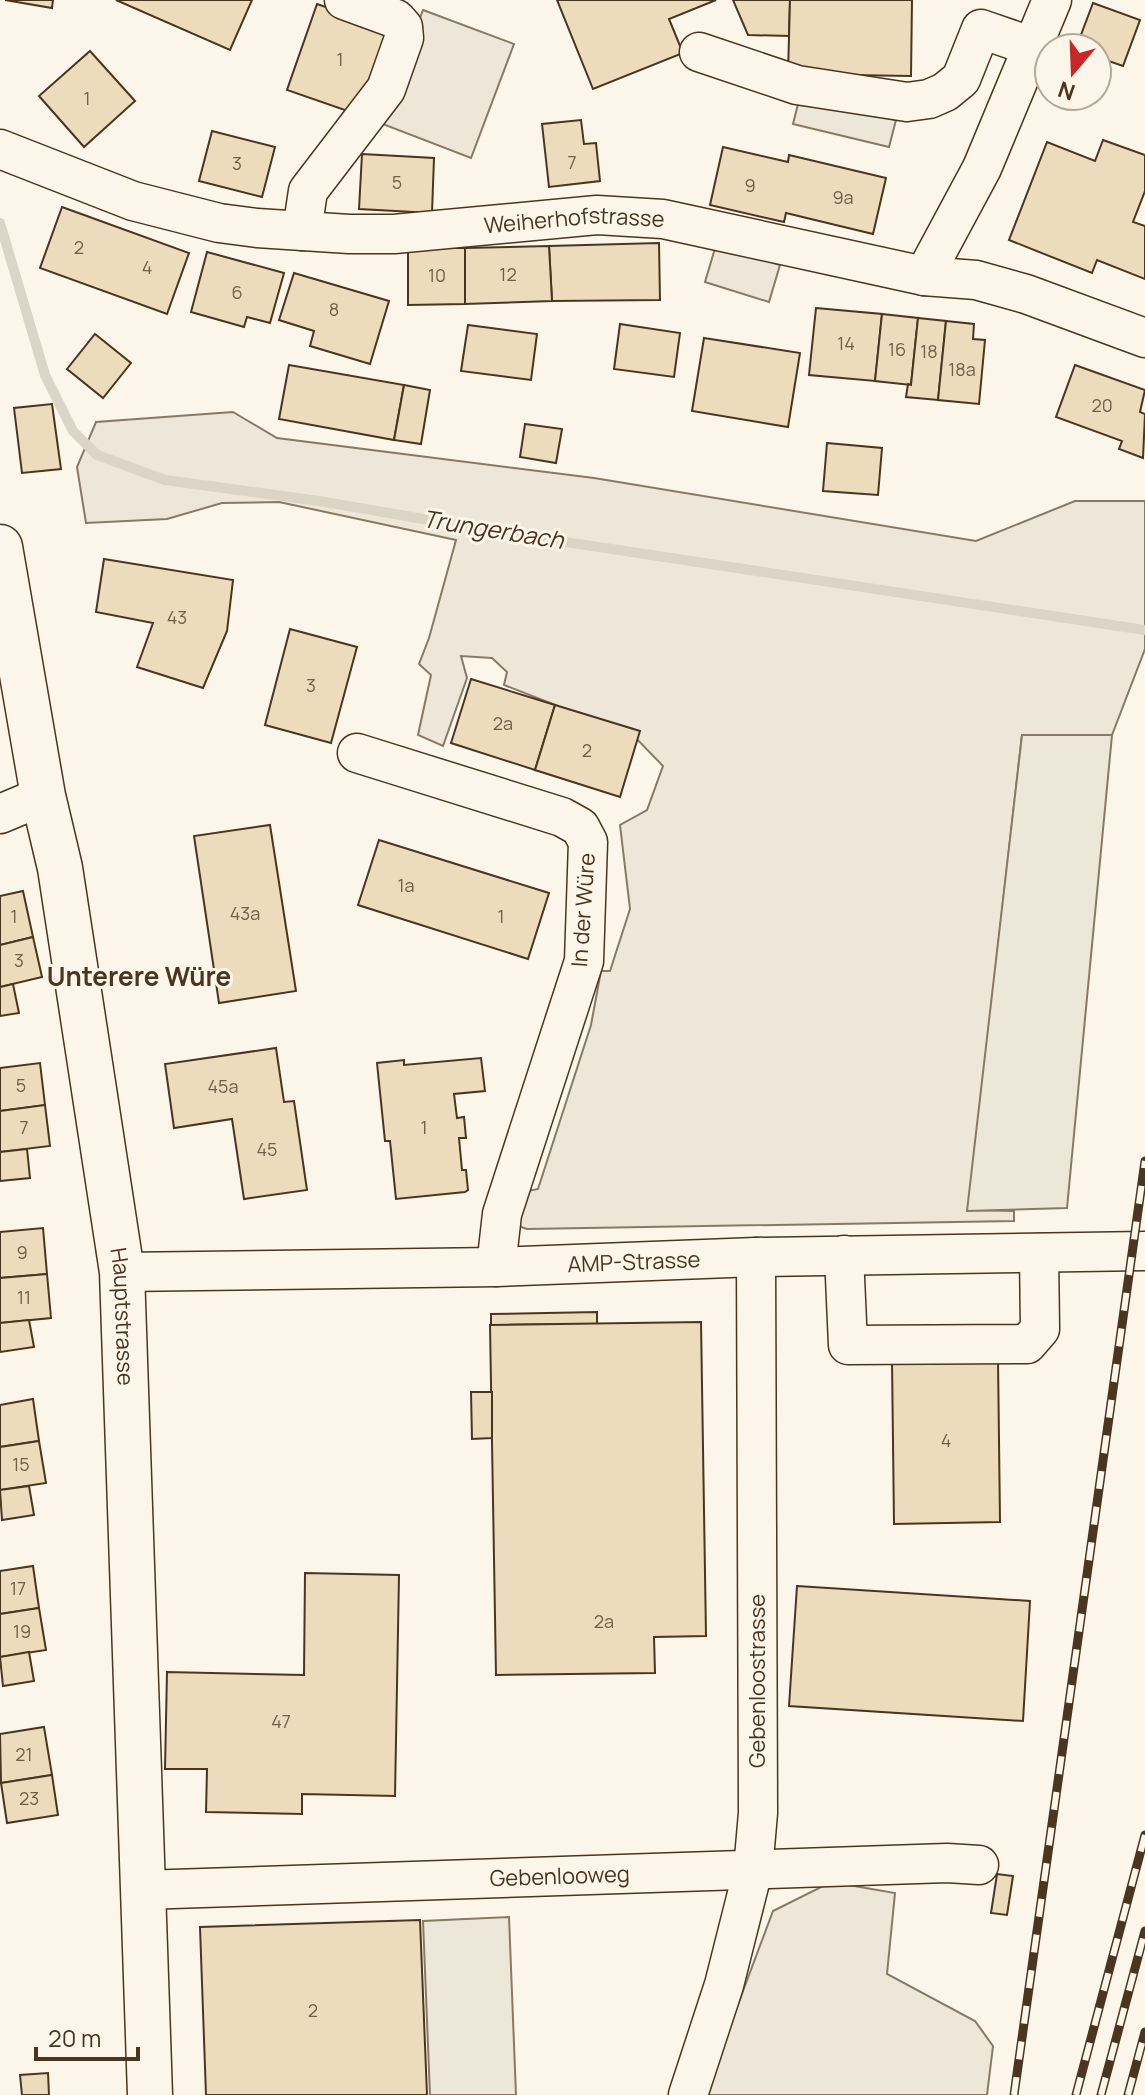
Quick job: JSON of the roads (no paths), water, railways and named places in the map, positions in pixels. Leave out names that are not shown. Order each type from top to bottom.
[{"type":"main road","name":"Hauptstrasse","points":[[0,547],[43,796],[60,868],[122,1272],[150,2095]]},
{"type":"street","points":[[302,231],[308,191],[386,89],[404,38],[403,27],[396,19],[344,0]]},
{"type":"street","points":[[1039,32],[1052,0]]},
{"type":"street","points":[[699,52],[797,85],[907,102],[929,99],[945,92],[961,79],[981,29],[1033,47],[982,168],[924,276]]},
{"type":"street","name":"Weiherhofstrasse","points":[[4,150],[133,201],[219,223],[302,231],[394,234],[597,215],[663,219],[924,276],[976,280],[1145,338]]},
{"type":"street","name":"In der Würe","points":[[357,753],[562,817],[580,827],[588,842],[584,961],[502,1214],[496,1267]]},
{"type":"street","points":[[0,814],[43,796]]},
{"type":"street","name":"AMP-Strasse","points":[[122,1272],[496,1267],[756,1257],[1145,1251]]},
{"type":"street","points":[[844,1255],[848,1345],[1027,1344],[1040,1329],[1039,1253]]},
{"type":"street","name":"Gebenloostrasse","points":[[688,2095],[724,1985],[753,1870],[758,1813],[756,1257]]},
{"type":"street","name":"Gebenlooweg","points":[[142,1890],[947,1863],[979,1865]]},
{"type":"waterway","name":"Trungerbach","points":[[0,223],[45,375],[73,431],[97,455],[165,480],[319,501],[487,530],[1145,630]]},
{"type":"railway","points":[[1014,2095],[1145,1161]]},
{"type":"railway","points":[[1076,2095],[1145,1835]]},
{"type":"railway","points":[[1101,2095],[1145,1931]]},
{"type":"railway","points":[[1128,2095],[1145,2032]]},
{"type":"district","name":"Unterere Würe","points":[[139,977]]}]
